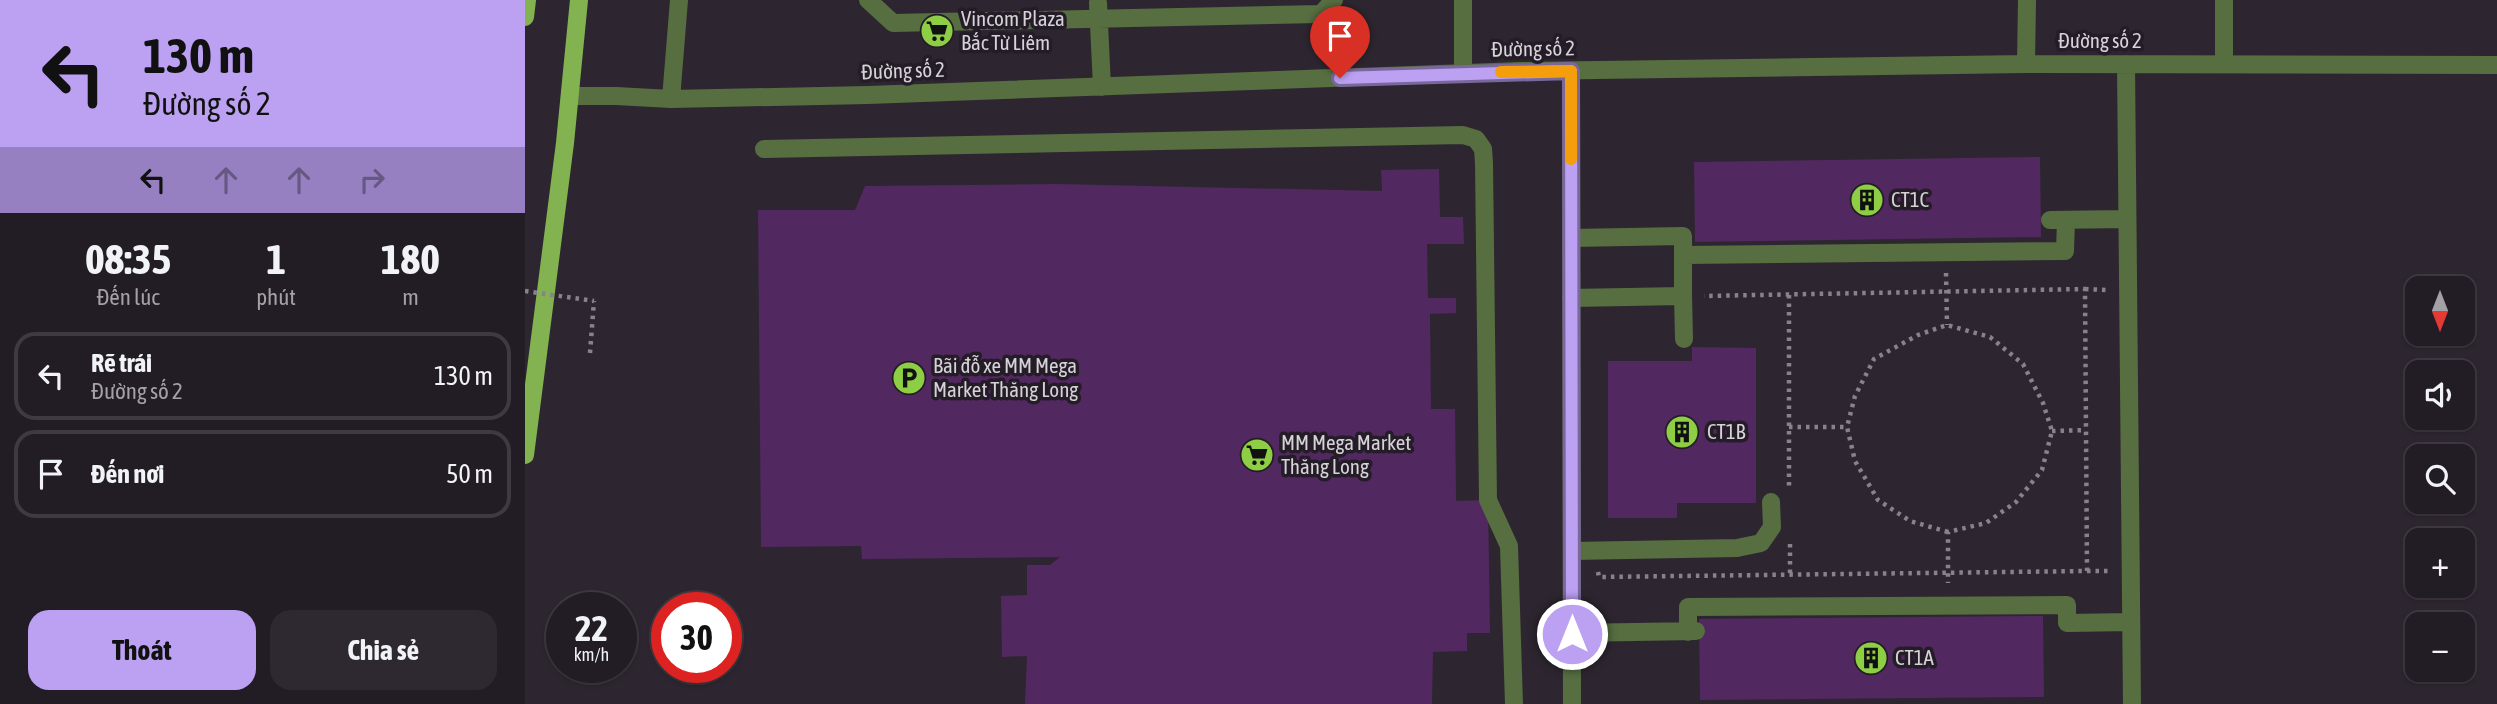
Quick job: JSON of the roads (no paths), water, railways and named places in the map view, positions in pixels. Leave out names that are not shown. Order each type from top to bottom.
[{"type":"main road","points":[[525,17],[527,0]]},
{"type":"main road","points":[[525,455],[548,285],[579,0]]},
{"type":"street","points":[[671,99],[678,0]]},
{"type":"street","points":[[868,0],[893,23],[1099,11],[1321,14],[1334,0]]},
{"type":"street","points":[[1463,74],[1464,0]]},
{"type":"street","points":[[2025,64],[2027,0]]},
{"type":"street","points":[[2224,0],[2224,64]]},
{"type":"street","points":[[1099,11],[1102,87]]},
{"type":"street","name":"Đường số 2","points":[[570,96],[671,99],[868,96],[1571,71],[2025,64],[2497,65]]},
{"type":"street","points":[[2126,64],[2132,704]]},
{"type":"street","points":[[1571,71],[1572,704]]},
{"type":"street","points":[[764,149],[1449,135],[1476,139],[1483,149],[1484,163],[1488,500],[1509,546],[1514,704]]},
{"type":"street","points":[[1683,255],[2066,251],[2058,220],[2127,219]]},
{"type":"street","points":[[1571,238],[1683,236],[1683,339]]},
{"type":"street","points":[[1571,298],[1683,296]]},
{"type":"street","points":[[1572,551],[1737,548],[1761,543],[1772,527],[1772,502]]},
{"type":"street","points":[[1572,634],[1692,631],[1688,607],[2067,605],[2067,622],[2131,622]]},
{"type":"place","name":"Vincom Plaza Bắc Từ Liêm","points":[[937,31]]},
{"type":"place","name":"CT1C","points":[[1867,200]]},
{"type":"place","name":"Bãi đỗ xe MM Mega Market Thăng Long","points":[[909,378]]},
{"type":"place","name":"CT1B","points":[[1682,432]]},
{"type":"place","name":"MM Mega Market Thăng Long","points":[[1257,455]]},
{"type":"place","name":"CT1A","points":[[1871,658]]}]
